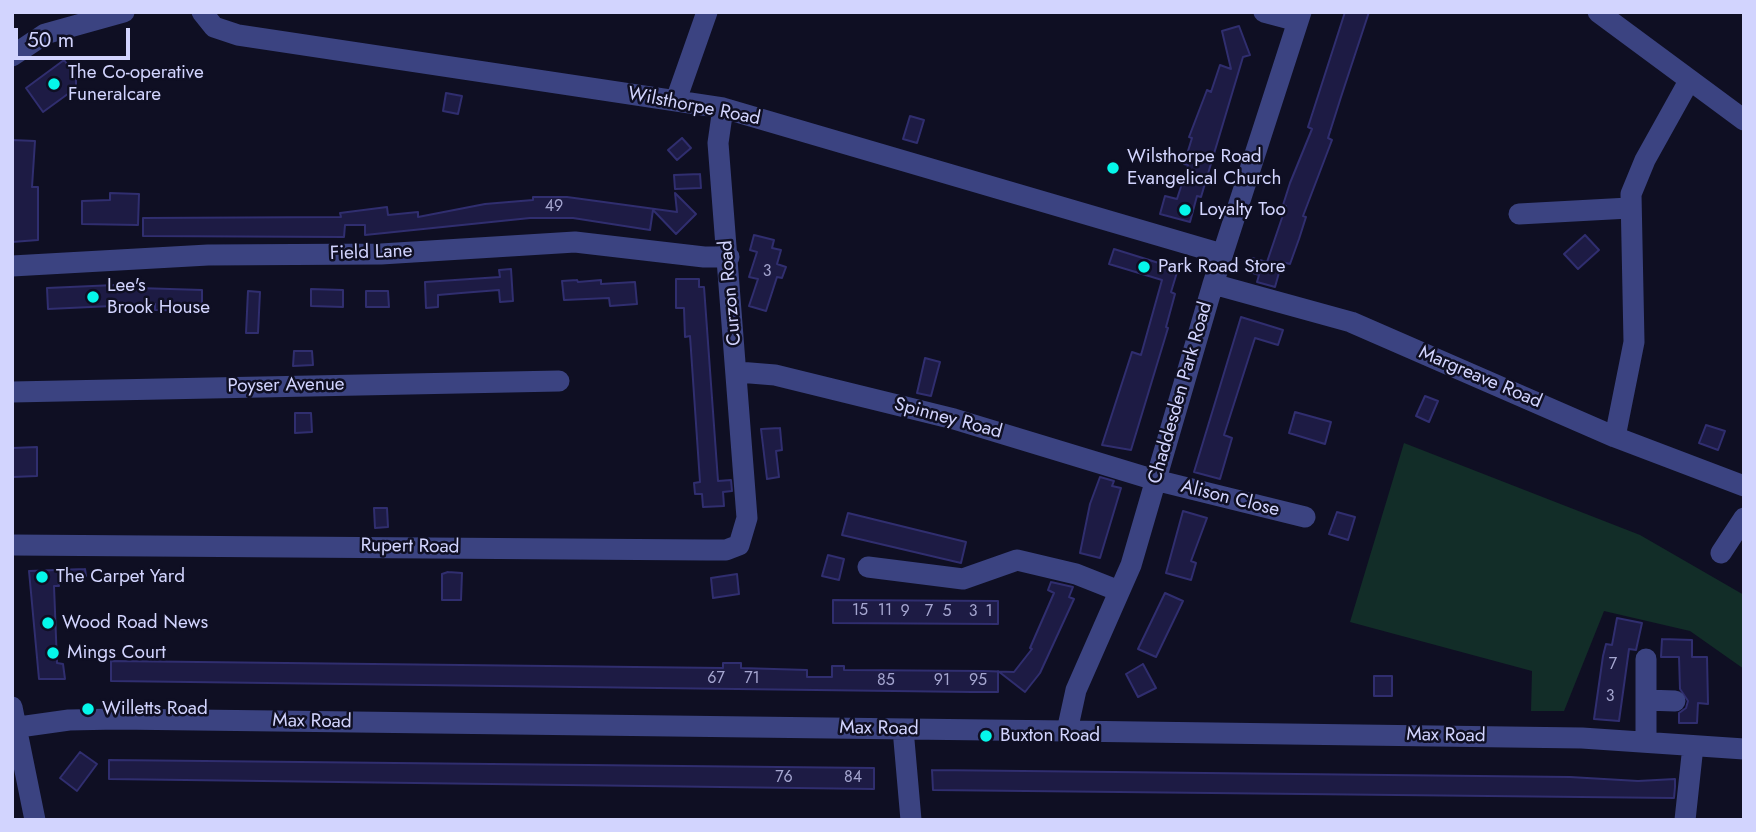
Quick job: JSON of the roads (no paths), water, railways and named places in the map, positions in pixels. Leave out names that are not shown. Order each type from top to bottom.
[{"type":"street","points":[[15,47],[45,34],[124,12]]},
{"type":"street","name":"Wilsthorpe Road","points":[[202,12],[214,27],[238,35],[723,108],[1222,254]]},
{"type":"street","points":[[676,100],[707,12]]},
{"type":"street","points":[[1264,12],[1299,17]]},
{"type":"street","points":[[1598,12],[1744,120]]},
{"type":"street","name":"Chaddesden Park Road","points":[[1067,731],[1076,690],[1131,565],[1222,254],[1299,17]]},
{"type":"street","points":[[1615,437],[1634,342],[1629,208],[1636,178],[1689,81]]},
{"type":"street","name":"Curzon Road","points":[[723,108],[719,143],[744,478]]},
{"type":"street","points":[[1519,214],[1629,208]]},
{"type":"street","name":"Field Lane","points":[[12,266],[208,254],[381,254],[575,242],[704,257],[729,257]]},
{"type":"street","name":"Margreave Road","points":[[1213,284],[1351,322],[1615,437],[1744,486]]},
{"type":"street","name":"Spinney Road","points":[[738,372],[775,375],[954,419],[1155,480]]},
{"type":"street","name":"Poyser Avenue","points":[[12,392],[559,381]]},
{"type":"street","name":"Rupert Road","points":[[12,545],[726,550],[739,545],[747,519],[744,478]]},
{"type":"street","name":"Alison Close","points":[[1155,480],[1306,517]]},
{"type":"street","points":[[1721,553],[1744,518]]},
{"type":"street","points":[[868,567],[963,579],[1017,559],[1076,574],[1119,591]]},
{"type":"street","points":[[1646,659],[1646,742]]},
{"type":"street","points":[[1646,700],[1675,701]]},
{"type":"street","name":"Max Road","points":[[13,721],[117,719],[1582,738],[1744,749]]},
{"type":"street","points":[[13,721],[36,820]]},
{"type":"street","points":[[903,729],[911,820]]},
{"type":"street","points":[[1685,820],[1693,746]]},
{"type":"place","name":"The Co-operative Funeralcare","points":[[54,84]]},
{"type":"place","name":"Wilsthorpe Road Evangelical Church","points":[[1113,168]]},
{"type":"place","name":"Loyalty Too","points":[[1185,210]]},
{"type":"place","name":"Park Road Store","points":[[1144,267]]},
{"type":"place","name":"Lee's Brook House","points":[[93,297]]},
{"type":"place","name":"The Carpet Yard","points":[[42,577]]},
{"type":"place","name":"Wood Road News","points":[[48,623]]},
{"type":"place","name":"Mings Court","points":[[53,653]]},
{"type":"place","name":"Willetts Road","points":[[88,709]]},
{"type":"place","name":"Buxton Road","points":[[986,736]]}]
